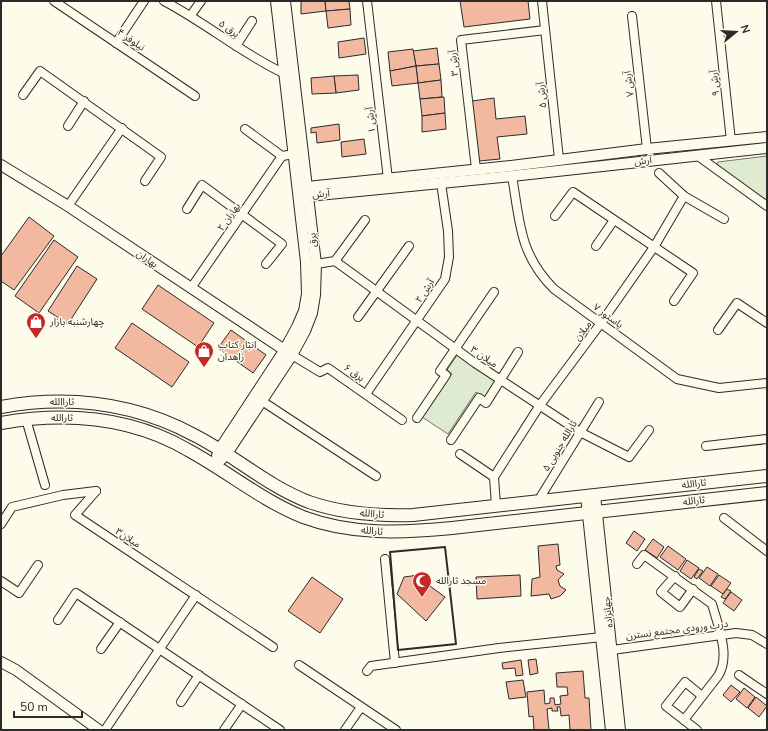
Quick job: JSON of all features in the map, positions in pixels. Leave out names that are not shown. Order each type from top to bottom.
[{"type":"main road","name":"ثاراالله","points":[[1,407],[24,403],[68,400],[111,405],[158,419],[195,435],[281,489],[309,502],[337,510],[376,516],[413,515],[767,476]]},
{"type":"main road","name":"ثارالله","points":[[1,423],[26,419],[68,416],[108,421],[153,434],[188,449],[273,503],[303,517],[334,526],[375,532],[414,531],[767,493]]},
{"type":"street","name":"نیلوفر ۴","points":[[56,1],[195,96]]},
{"type":"street","points":[[116,42],[144,1]]},
{"type":"street","name":"برق ۵","points":[[164,1],[192,15],[258,61],[283,73]]},
{"type":"street","points":[[192,15],[200,1]]},
{"type":"street","name":"برق","points":[[222,452],[262,401],[288,353],[304,311],[307,294],[304,192],[294,154],[283,73],[276,1]]},
{"type":"street","name":"برق","points":[[222,452],[288,353],[305,331],[312,313],[316,295],[316,264],[304,192],[285,1]]},
{"type":"street","name":"آرش ۱","points":[[367,1],[388,179]]},
{"type":"street","name":"آرش ۵","points":[[542,1],[559,159]]},
{"type":"street","name":"آرش ۹","points":[[716,1],[731,141]]},
{"type":"street","name":"آرش ۷","points":[[632,16],[647,149]]},
{"type":"street","points":[[236,46],[252,21]]},
{"type":"street","name":"آرش ۳","points":[[476,169],[461,40],[545,30]]},
{"type":"street","points":[[23,95],[40,71],[122,128],[161,157],[144,181]]},
{"type":"street","points":[[68,126],[84,101]]},
{"type":"street","points":[[68,206],[122,128]]},
{"type":"street","points":[[245,129],[282,156],[294,154]]},
{"type":"street","name":"آرش","points":[[304,192],[388,179],[440,178],[476,169],[512,171],[559,159],[767,137]]},
{"type":"street","name":"آرش","points":[[304,192],[512,171],[698,156],[767,148]]},
{"type":"street","name":"بهاران ۲","points":[[191,288],[282,156]]},
{"type":"street","points":[[698,156],[764,203]]},
{"type":"street","name":"بهاران","points":[[1,165],[68,206],[288,353]]},
{"type":"street","name":"پاستور ۷","points":[[512,171],[520,228],[526,248],[540,275],[554,289],[677,379],[720,388],[767,383]]},
{"type":"street","points":[[659,173],[684,196],[724,218]]},
{"type":"street","name":"آرش ۲","points":[[366,394],[445,279],[450,257],[448,231],[440,178]]},
{"type":"street","points":[[187,209],[202,185],[282,244],[266,264]]},
{"type":"street","points":[[555,216],[573,192],[693,273],[674,301]]},
{"type":"street","name":"میلان","points":[[494,477],[540,405],[601,323],[654,247],[684,196]]},
{"type":"street","points":[[316,264],[335,261],[365,220]]},
{"type":"street","points":[[596,246],[614,220]]},
{"type":"street","points":[[358,317],[409,246]]},
{"type":"street","name":"میلان ۳","points":[[335,261],[377,290],[454,348],[580,432],[629,457],[649,430]]},
{"type":"street","points":[[417,418],[446,375],[440,371],[454,348],[494,292]]},
{"type":"street","points":[[718,330],[737,303],[767,323]]},
{"type":"street","points":[[451,440],[479,398],[486,403],[518,352]]},
{"type":"street","name":"برق ۶","points":[[288,353],[320,372],[328,368],[402,420]]},
{"type":"street","points":[[262,401],[376,476]]},
{"type":"street","name":"ثارالله جنوبی ۵","points":[[538,501],[599,402]]},
{"type":"street","points":[[26,419],[45,485]]},
{"type":"street","points":[[706,446],[767,439]]},
{"type":"street","points":[[214,466],[222,452]]},
{"type":"street","points":[[460,454],[494,477],[496,506]]},
{"type":"street","name":"میلان۳","points":[[1,524],[12,507],[62,495],[96,491],[75,515],[196,595]]},
{"type":"street","name":"جهانزاده","points":[[590,495],[606,637],[611,730]]},
{"type":"street","points":[[724,518],[767,552]]},
{"type":"street","points":[[637,564],[644,555],[712,604],[720,634],[724,658],[723,669],[684,720]]},
{"type":"street","points":[[385,559],[394,663]]},
{"type":"street","points":[[1,581],[19,593],[38,565]]},
{"type":"street","points":[[675,576],[661,592],[680,607],[693,590]]},
{"type":"street","points":[[58,620],[76,592],[280,730]]},
{"type":"street","points":[[105,730],[196,595],[273,647]]},
{"type":"street","points":[[101,649],[120,622]]},
{"type":"street","name":"درب ورودی مجتمع نسترن","points":[[612,650],[736,633],[752,635],[767,644]]},
{"type":"street","points":[[368,670],[371,666],[498,648],[606,637]]},
{"type":"street","name":"جهانزاده","points":[[606,637],[612,650],[620,730]]},
{"type":"street","points":[[1,662],[16,670],[99,730]]},
{"type":"street","points":[[299,665],[396,730]]},
{"type":"street","points":[[181,702],[199,675]]},
{"type":"street","points":[[739,676],[767,694]]},
{"type":"street","points":[[697,730],[666,706],[685,682],[702,696]]},
{"type":"street","points":[[224,730],[242,704]]},
{"type":"street","points":[[345,730],[361,707]]},
{"type":"green space","points":[[767,156],[767,203],[716,166],[718,162]]},
{"type":"green space","points":[[457,355],[495,381],[485,397],[476,392],[448,434],[422,417],[452,374],[447,370]]},
{"type":"building","points":[[301,1],[325,1],[326,11],[301,14]]},
{"type":"building","points":[[325,1],[349,1],[350,9],[326,11]]},
{"type":"building","points":[[460,1],[528,1],[530,19],[464,27]]},
{"type":"building","points":[[350,9],[351,25],[328,28],[326,11]]},
{"type":"building","points":[[364,38],[366,54],[339,58],[338,42]]},
{"type":"building","points":[[437,48],[439,64],[416,66],[413,51]]},
{"type":"building","points":[[413,49],[416,66],[390,71],[388,52]]},
{"type":"building","points":[[439,64],[441,80],[418,83],[416,66]]},
{"type":"building","points":[[416,66],[418,83],[392,86],[390,71]]},
{"type":"building","points":[[358,75],[359,90],[336,93],[334,76]]},
{"type":"building","points":[[334,76],[336,93],[312,94],[311,78]]},
{"type":"building","points":[[441,80],[442,97],[420,99],[418,83]]},
{"type":"building","points":[[444,97],[445,113],[422,116],[420,99]]},
{"type":"building","points":[[494,98],[496,119],[525,116],[527,134],[497,137],[500,159],[479,161],[472,101]]},
{"type":"building","points":[[445,113],[446,129],[422,132],[422,116]]},
{"type":"building","points":[[339,124],[340,140],[317,143],[316,132],[311,133],[311,128]]},
{"type":"building","points":[[364,139],[366,154],[342,157],[341,142]]},
{"type":"building","points":[[29,217],[54,236],[14,290],[1,281],[1,256]]},
{"type":"building","points":[[54,240],[78,257],[39,313],[15,296]]},
{"type":"building","points":[[77,266],[97,279],[68,324],[48,311]]},
{"type":"building","points":[[158,285],[214,323],[198,347],[142,309]]},
{"type":"building","points":[[132,323],[189,362],[172,387],[115,348]]},
{"type":"building","points":[[231,330],[266,355],[253,373],[218,348]]},
{"type":"building","points":[[634,531],[645,539],[637,551],[626,543]]},
{"type":"building","points":[[653,539],[664,547],[657,558],[645,550]]},
{"type":"building","points":[[558,544],[560,565],[556,566],[557,570],[564,574],[558,580],[560,586],[566,590],[560,596],[551,599],[549,594],[531,596],[532,579],[540,577],[538,546]]},
{"type":"building","points":[[668,546],[686,559],[678,570],[660,557]]},
{"type":"building","points":[[687,560],[699,568],[691,579],[680,571]]},
{"type":"building","points":[[707,567],[718,574],[710,586],[699,578]]},
{"type":"building","points":[[699,569],[703,571],[697,579],[694,577]]},
{"type":"building","points":[[419,575],[423,581],[445,597],[426,621],[397,594],[404,577]]},
{"type":"building","points":[[520,575],[521,596],[477,599],[476,577]]},
{"type":"building","points":[[719,575],[731,583],[723,594],[711,586]]},
{"type":"building","points":[[312,577],[343,599],[320,633],[288,611]]},
{"type":"building","points":[[727,589],[731,591],[725,599],[721,597]]},
{"type":"building","points":[[731,592],[742,600],[734,611],[723,603]]},
{"type":"building","points":[[536,659],[538,673],[530,675],[528,660]]},
{"type":"building","points":[[521,660],[523,675],[516,676],[515,668],[503,669],[502,663]]},
{"type":"building","points":[[583,671],[585,698],[589,698],[591,730],[570,730],[569,715],[561,716],[560,707],[557,707],[558,711],[552,711],[552,708],[547,709],[549,730],[534,730],[533,716],[529,717],[527,692],[544,690],[545,704],[550,703],[550,698],[554,698],[555,705],[561,704],[560,696],[568,695],[567,687],[557,687],[556,673]]},
{"type":"building","points":[[523,680],[526,697],[509,699],[506,682]]},
{"type":"building","points":[[731,685],[740,692],[731,702],[723,695]]},
{"type":"building","points":[[744,688],[755,697],[747,708],[736,699]]},
{"type":"building","points":[[756,697],[767,706],[759,717],[748,708]]},
{"type":"wall","points":[[445,547],[456,644],[398,650],[390,552],[445,547]]},
{"type":"place","name":"چهارشنبه بازار","points":[[36,339]]},
{"type":"place","name":"انبار کتاب زاهدان","points":[[204,368]]},
{"type":"place","name":"مسجد ثارالله","points":[[422,598]]}]
